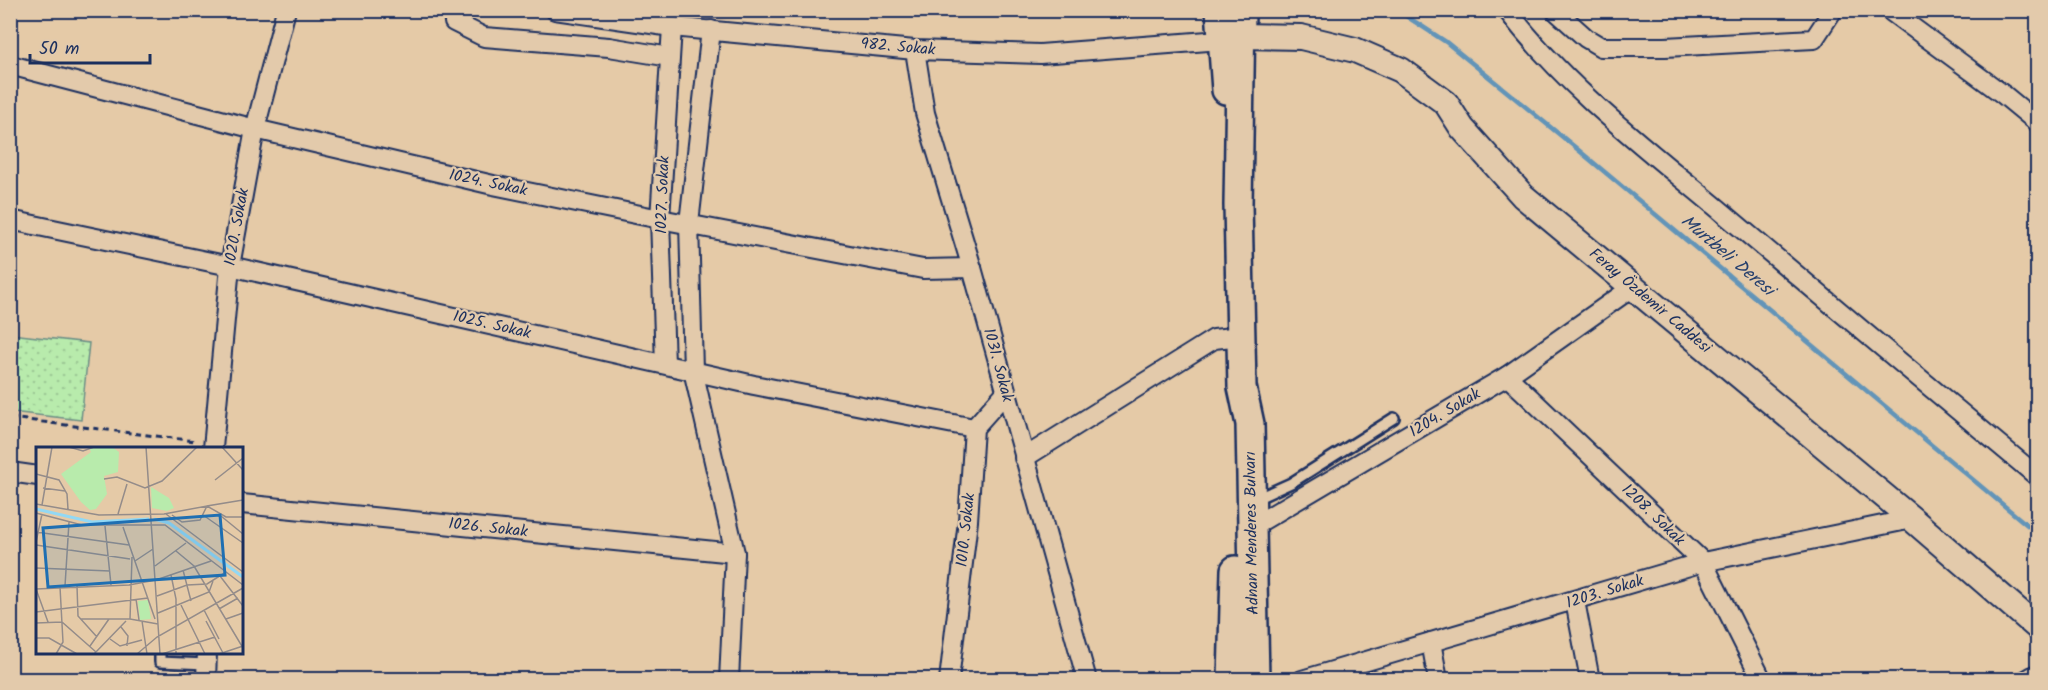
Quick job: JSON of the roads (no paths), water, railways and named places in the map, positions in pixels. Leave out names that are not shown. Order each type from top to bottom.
[{"type":"main road","name":"Adnan Menderes Bulvarı","points":[[1231,24],[1242,387],[1250,424],[1255,680]]},
{"type":"main road","name":"Adnan Menderes Bulvarı","points":[[1232,680],[1235,423],[1242,387]]},
{"type":"street","name":"1020. Sokak","points":[[213,446],[230,266],[255,129],[286,10]]},
{"type":"street","points":[[453,10],[454,22],[484,37],[609,47],[670,57]]},
{"type":"street","name":"982. Sokak","points":[[555,10],[672,27],[915,50],[1040,54],[1231,24]]},
{"type":"street","points":[[1507,10],[1529,39],[1570,82],[2037,477]]},
{"type":"street","points":[[1555,10],[1586,38],[1601,47],[1665,47],[1814,39],[1833,10]]},
{"type":"street","points":[[1889,10],[2004,95],[2037,123]]},
{"type":"street","name":"Feray Özdemir Caddesi","points":[[1231,24],[1302,37],[1355,50],[1401,70],[1446,103],[1462,128],[1523,196],[1912,519],[2037,628]]},
{"type":"street","name":"1027. Sokak","points":[[665,364],[660,219],[672,27]]},
{"type":"street","points":[[711,30],[689,223],[693,370],[735,553],[729,680]]},
{"type":"street","name":"1031. Sokak","points":[[915,50],[925,113],[972,268],[1087,680]]},
{"type":"street","name":"1024. Sokak","points":[[10,65],[255,129],[493,184],[660,219],[923,269],[972,268]]},
{"type":"street","name":"1025. Sokak","points":[[10,220],[230,266],[754,385],[975,428]]},
{"type":"street","name":"1204. Sokak","points":[[1251,528],[1507,376],[1633,287]]},
{"type":"street","points":[[1024,458],[1214,339],[1241,336]]},
{"type":"street","name":"1208. Sokak","points":[[1507,376],[1703,562],[1762,680]]},
{"type":"street","points":[[975,428],[1006,392]]},
{"type":"street","name":"1010. Sokak","points":[[949,680],[968,521],[975,428]]},
{"type":"street","points":[[10,472],[36,476]]},
{"type":"street","name":"1026. Sokak","points":[[243,504],[735,553]]},
{"type":"street","name":"1203. Sokak","points":[[1302,680],[1703,562],[1912,519]]},
{"type":"street","points":[[1575,601],[1590,680]]},
{"type":"street","points":[[1431,642],[1438,680]]},
{"type":"street","points":[[2026,680],[2037,673]]},
{"type":"lane","points":[[1251,501],[1291,483],[1394,418]]},
{"type":"lane","points":[[160,654],[160,662],[207,665]]},
{"type":"waterway","name":"Murtbeli Deresi","points":[[1391,10],[1403,14],[1446,42],[2038,534]]}]
